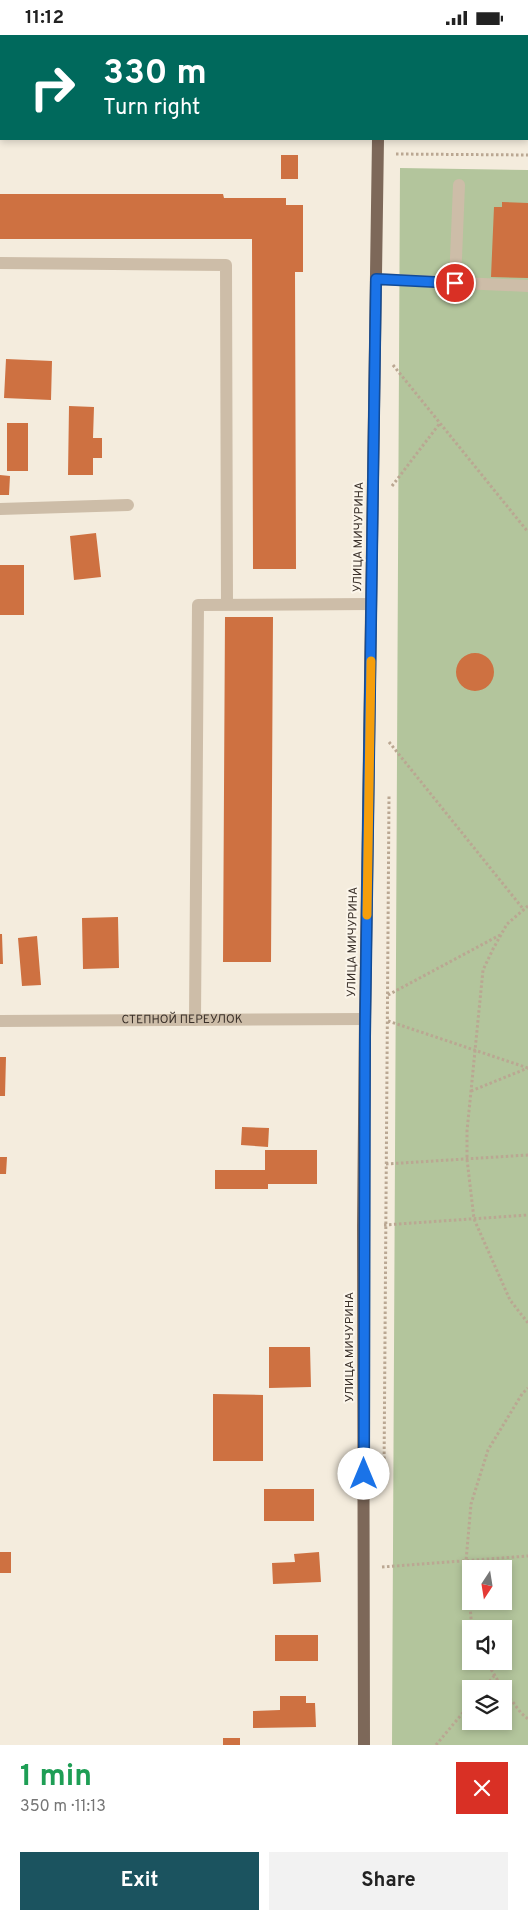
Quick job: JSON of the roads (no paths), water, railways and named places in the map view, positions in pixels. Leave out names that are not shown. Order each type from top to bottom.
[{"type":"main road","name":"УЛИЦА МИЧУРИНА","points":[[364,1745],[365,1019],[378,140]]},
{"type":"street","points":[[455,283],[459,185]]},
{"type":"street","points":[[0,263],[226,265],[227,604]]},
{"type":"street","points":[[376,279],[528,286]]},
{"type":"street","points":[[0,509],[128,505]]},
{"type":"street","points":[[195,1019],[198,605],[371,604]]},
{"type":"street","name":"СТЕПНОЙ ПЕРЕУЛОК","points":[[0,1021],[365,1019]]}]
